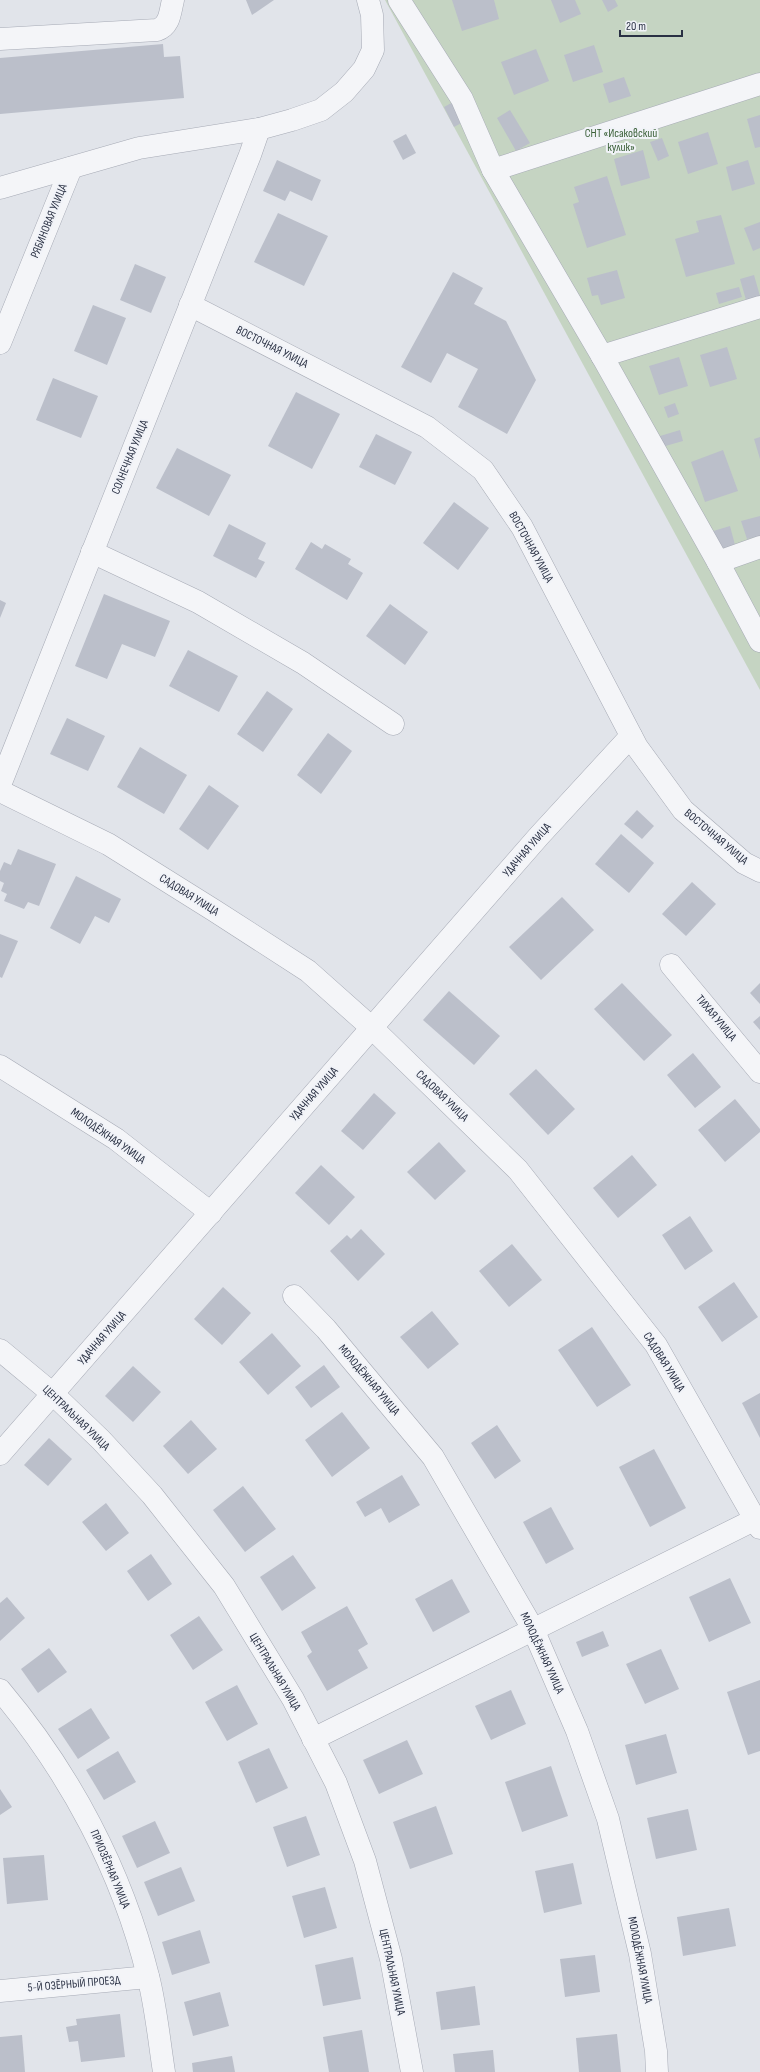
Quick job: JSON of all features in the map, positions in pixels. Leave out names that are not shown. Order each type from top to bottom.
[{"type":"street","points":[[0,38],[156,30],[163,28],[167,23],[173,0]]},
{"type":"street","points":[[71,168],[139,148],[259,129],[322,110],[344,92],[364,69],[373,50],[372,15],[368,0]]},
{"type":"street","points":[[399,0],[462,99],[493,170],[602,356],[718,562],[760,641]]},
{"type":"street","points":[[493,170],[760,84]]},
{"type":"street","name":"СОЛНЕЧНАЯ УЛИЦА","points":[[0,785],[259,129]]},
{"type":"street","name":"РЯБИНОВАЯ УЛИЦА","points":[[0,188],[71,168]]},
{"type":"street","name":"РЯБИНОВАЯ УЛИЦА","points":[[0,343],[71,168]]},
{"type":"street","name":"ВОСТОЧНАЯ УЛИЦА","points":[[190,305],[426,427],[483,470],[522,527],[637,747],[683,810],[744,863],[760,871]]},
{"type":"street","points":[[602,356],[760,307]]},
{"type":"street","points":[[718,562],[760,547]]},
{"type":"street","points":[[92,552],[198,602],[303,663],[393,724]]},
{"type":"street","name":"УДАЧНАЯ УЛИЦА","points":[[0,1454],[539,836],[631,736]]},
{"type":"street","name":"САДОВАЯ УЛИЦА","points":[[0,791],[108,844],[215,911],[308,971],[372,1028],[518,1170],[651,1339],[759,1522]]},
{"type":"street","name":"ТИХАЯ УЛИЦА","points":[[671,965],[760,1072]]},
{"type":"street","name":"МОЛОДЁЖНАЯ УЛИЦА","points":[[0,1066],[116,1139],[211,1213]]},
{"type":"street","name":"МОЛОДЁЖНАЯ УЛИЦА","points":[[294,1296],[326,1329],[433,1457],[533,1629],[577,1731],[608,1819],[640,1954],[656,2051],[657,2072]]},
{"type":"street","name":"ЦЕНТРАЛЬНАЯ УЛИЦА","points":[[0,1350],[53,1394],[101,1440],[152,1495],[224,1586],[293,1699],[336,1784],[365,1861],[391,1959],[412,2072]]},
{"type":"street","points":[[313,1740],[533,1629],[759,1522]]},
{"type":"street","name":"ПРИОЗЁРНАЯ УЛИЦА","points":[[0,1690],[9,1713],[55,1766],[96,1834],[131,1918],[148,1977],[164,2072]]},
{"type":"street","name":"5-Й ОЗЁРНЫЙ ПРОЕЗД","points":[[0,1991],[148,1977]]},
{"type":"green space","name":"СНТ «Исаковский кулик»","points":[[385,0],[760,0],[760,690]]},
{"type":"building","points":[[246,0],[274,0],[252,15]]},
{"type":"building","points":[[452,0],[494,0],[499,19],[462,31]]},
{"type":"building","points":[[551,0],[575,0],[581,14],[560,23]]},
{"type":"building","points":[[602,0],[615,0],[618,6],[608,12]]},
{"type":"building","points":[[163,44],[164,57],[180,56],[184,98],[0,114],[0,58]]},
{"type":"building","points":[[594,45],[603,72],[573,82],[564,55]]},
{"type":"building","points":[[536,49],[549,81],[514,95],[501,62]]},
{"type":"building","points":[[624,77],[631,96],[609,103],[603,84]]},
{"type":"building","points":[[455,101],[465,121],[454,127],[444,107]]},
{"type":"building","points":[[510,110],[530,143],[516,151],[497,118]]},
{"type":"building","points":[[760,115],[760,147],[755,148],[747,119]]},
{"type":"building","points":[[708,132],[718,164],[688,174],[678,142]]},
{"type":"building","points":[[406,134],[416,153],[403,160],[393,141]]},
{"type":"building","points":[[662,138],[669,156],[658,161],[650,142]]},
{"type":"building","points":[[643,150],[650,178],[621,186],[614,159]]},
{"type":"building","points":[[277,160],[321,180],[312,201],[290,191],[285,201],[263,191]]},
{"type":"building","points":[[748,160],[755,184],[732,191],[726,167]]},
{"type":"building","points":[[607,176],[626,235],[587,248],[573,204],[579,202],[574,187]]},
{"type":"building","points":[[278,213],[328,236],[304,286],[254,262]]},
{"type":"building","points":[[721,215],[735,264],[686,277],[675,239],[699,232],[696,221]]},
{"type":"building","points":[[760,222],[760,248],[753,251],[744,228]]},
{"type":"building","points":[[135,264],[166,277],[151,313],[120,300]]},
{"type":"building","points":[[617,270],[625,298],[601,305],[598,295],[592,296],[587,278]]},
{"type":"building","points":[[453,272],[483,288],[474,304],[506,321],[536,380],[507,434],[458,407],[478,369],[447,353],[431,383],[401,367]]},
{"type":"building","points":[[754,275],[760,296],[746,300],[740,279]]},
{"type":"building","points":[[739,287],[742,297],[719,304],[716,293]]},
{"type":"building","points":[[93,305],[126,318],[107,365],[74,351]]},
{"type":"building","points":[[727,347],[737,379],[710,387],[700,355]]},
{"type":"building","points":[[679,357],[688,386],[659,395],[649,366]]},
{"type":"building","points":[[53,378],[98,396],[81,438],[36,420]]},
{"type":"building","points":[[296,392],[340,414],[312,469],[268,446]]},
{"type":"building","points":[[675,403],[679,414],[668,418],[664,407]]},
{"type":"building","points":[[680,430],[683,441],[662,447],[660,436]]},
{"type":"building","points":[[376,434],[412,452],[395,485],[359,467]]},
{"type":"building","points":[[760,437],[760,459],[754,439]]},
{"type":"building","points":[[177,448],[231,475],[209,516],[156,488]]},
{"type":"building","points":[[723,450],[738,491],[705,502],[691,462]]},
{"type":"building","points":[[454,502],[489,528],[458,570],[423,543]]},
{"type":"building","points":[[760,516],[760,536],[747,539],[741,521]]},
{"type":"building","points":[[229,524],[266,543],[258,559],[265,562],[256,578],[213,556]]},
{"type":"building","points":[[730,526],[735,545],[715,551],[710,532]]},
{"type":"building","points":[[311,542],[322,549],[325,544],[351,559],[348,564],[363,573],[347,600],[295,569]]},
{"type":"building","points":[[104,594],[170,621],[155,657],[122,644],[107,679],[75,666]]},
{"type":"building","points":[[0,600],[6,603],[0,618]]},
{"type":"building","points":[[390,604],[428,632],[405,665],[366,636]]},
{"type":"building","points":[[188,650],[238,676],[219,712],[169,686]]},
{"type":"building","points":[[267,691],[293,709],[263,752],[237,734]]},
{"type":"building","points":[[67,718],[105,736],[88,771],[50,754]]},
{"type":"building","points":[[328,733],[352,751],[321,794],[297,775]]},
{"type":"building","points":[[140,747],[187,775],[164,814],[117,787]]},
{"type":"building","points":[[209,785],[239,806],[208,850],[179,829]]},
{"type":"building","points":[[637,810],[654,826],[642,839],[624,824]]},
{"type":"building","points":[[621,834],[654,863],[629,893],[595,864]]},
{"type":"building","points":[[18,849],[56,864],[39,906],[28,902],[24,909],[4,901],[7,894],[1,891],[4,883],[0,881],[0,871],[4,862],[11,865]]},
{"type":"building","points":[[76,876],[121,899],[109,923],[95,916],[80,944],[50,928]]},
{"type":"building","points":[[692,882],[716,904],[686,936],[662,914]]},
{"type":"building","points":[[562,897],[594,930],[541,980],[509,947]]},
{"type":"building","points":[[0,934],[18,941],[2,978],[0,977]]},
{"type":"building","points":[[622,983],[672,1035],[644,1061],[594,1009]]},
{"type":"building","points":[[760,983],[760,1004],[750,993]]},
{"type":"building","points":[[449,991],[500,1036],[474,1065],[423,1020]]},
{"type":"building","points":[[760,1016],[760,1030],[753,1022]]},
{"type":"building","points":[[693,1053],[721,1087],[695,1108],[667,1075]]},
{"type":"building","points":[[536,1069],[575,1109],[548,1135],[509,1094]]},
{"type":"building","points":[[374,1093],[396,1113],[363,1150],[341,1131]]},
{"type":"building","points":[[735,1099],[760,1129],[760,1132],[725,1162],[698,1130]]},
{"type":"building","points":[[439,1142],[466,1171],[435,1200],[407,1172]]},
{"type":"building","points":[[632,1155],[657,1185],[618,1218],[593,1188]]},
{"type":"building","points":[[321,1165],[355,1197],[329,1225],[295,1193]]},
{"type":"building","points":[[690,1216],[713,1251],[685,1270],[662,1235]]},
{"type":"building","points":[[361,1229],[385,1254],[358,1281],[330,1251],[347,1235],[351,1239]]},
{"type":"building","points":[[512,1244],[542,1280],[509,1307],[479,1271]]},
{"type":"building","points":[[734,1282],[758,1317],[722,1342],[698,1307]]},
{"type":"building","points":[[223,1287],[251,1313],[222,1345],[194,1319]]},
{"type":"building","points":[[432,1311],[459,1344],[428,1369],[400,1337]]},
{"type":"building","points":[[592,1327],[631,1385],[597,1407],[558,1350]]},
{"type":"building","points":[[272,1333],[301,1366],[268,1395],[239,1362]]},
{"type":"building","points":[[324,1365],[340,1387],[311,1408],[295,1387]]},
{"type":"building","points":[[133,1366],[161,1392],[133,1422],[105,1396]]},
{"type":"building","points":[[760,1393],[760,1438],[742,1403]]},
{"type":"building","points":[[342,1412],[370,1448],[332,1477],[305,1440]]},
{"type":"building","points":[[191,1420],[217,1449],[188,1474],[163,1446]]},
{"type":"building","points":[[497,1425],[521,1461],[495,1479],[471,1443]]},
{"type":"building","points":[[49,1438],[72,1459],[48,1486],[24,1465]]},
{"type":"building","points":[[654,1449],[686,1508],[650,1527],[619,1467]]},
{"type":"building","points":[[402,1475],[420,1505],[389,1523],[381,1508],[365,1517],[356,1502]]},
{"type":"building","points":[[243,1486],[276,1529],[245,1552],[213,1510]]},
{"type":"building","points":[[106,1503],[129,1533],[106,1551],[82,1522]]},
{"type":"building","points":[[551,1507],[574,1549],[546,1564],[523,1522]]},
{"type":"building","points":[[151,1554],[172,1584],[148,1601],[127,1571]]},
{"type":"building","points":[[293,1555],[316,1588],[282,1611],[260,1577]]},
{"type":"building","points":[[730,1578],[751,1623],[709,1642],[689,1597]]},
{"type":"building","points":[[452,1579],[470,1612],[433,1632],[415,1599]]},
{"type":"building","points":[[7,1597],[25,1618],[0,1641],[0,1603]]},
{"type":"building","points":[[347,1606],[368,1644],[358,1650],[368,1668],[327,1691],[307,1656],[312,1652],[301,1632]]},
{"type":"building","points":[[199,1616],[223,1650],[193,1670],[170,1635]]},
{"type":"building","points":[[603,1631],[609,1646],[582,1657],[576,1642]]},
{"type":"building","points":[[49,1648],[67,1672],[38,1693],[21,1669]]},
{"type":"building","points":[[661,1649],[679,1689],[645,1704],[626,1664]]},
{"type":"building","points":[[760,1680],[760,1751],[748,1755],[727,1692]]},
{"type":"building","points":[[237,1685],[258,1724],[227,1741],[205,1702]]},
{"type":"building","points":[[511,1690],[526,1724],[491,1740],[475,1706]]},
{"type":"building","points":[[91,1708],[110,1738],[78,1759],[58,1729]]},
{"type":"building","points":[[666,1734],[677,1773],[636,1785],[625,1745]]},
{"type":"building","points":[[407,1740],[423,1774],[379,1794],[363,1760]]},
{"type":"building","points":[[269,1748],[288,1788],[256,1803],[238,1762]]},
{"type":"building","points":[[118,1751],[136,1782],[104,1800],[86,1770]]},
{"type":"building","points":[[551,1766],[568,1816],[522,1832],[505,1782]]},
{"type":"building","points":[[0,1789],[12,1807],[0,1815]]},
{"type":"building","points":[[436,1806],[453,1854],[410,1869],[393,1822]]},
{"type":"building","points":[[688,1809],[697,1850],[656,1859],[647,1818]]},
{"type":"building","points":[[306,1816],[320,1855],[287,1867],[273,1827]]},
{"type":"building","points":[[155,1821],[170,1853],[137,1868],[122,1836]]},
{"type":"building","points":[[44,1855],[48,1900],[7,1904],[3,1858]]},
{"type":"building","points":[[573,1863],[582,1904],[544,1913],[535,1871]]},
{"type":"building","points":[[181,1867],[195,1901],[158,1916],[144,1882]]},
{"type":"building","points":[[325,1887],[337,1928],[304,1938],[292,1896]]},
{"type":"building","points":[[729,1908],[736,1946],[683,1956],[677,1917]]},
{"type":"building","points":[[200,1930],[210,1963],[172,1975],[162,1942]]},
{"type":"building","points":[[595,1955],[600,1992],[565,1997],[560,1959]]},
{"type":"building","points":[[353,1957],[361,1999],[323,2006],[315,1965]]},
{"type":"building","points":[[475,1986],[480,2025],[441,2030],[436,1992]]},
{"type":"building","points":[[220,1992],[229,2026],[193,2036],[184,2002]]},
{"type":"building","points":[[120,2014],[125,2057],[81,2062],[78,2041],[69,2042],[66,2027],[77,2025],[76,2019]]},
{"type":"building","points":[[362,2030],[369,2072],[329,2072],[323,2037]]},
{"type":"building","points":[[617,2034],[621,2072],[579,2072],[576,2038]]},
{"type":"building","points":[[22,2035],[25,2072],[0,2072],[0,2037]]},
{"type":"building","points":[[493,2050],[495,2072],[455,2072],[453,2054]]},
{"type":"building","points":[[232,2056],[235,2072],[193,2072],[192,2063]]}]
